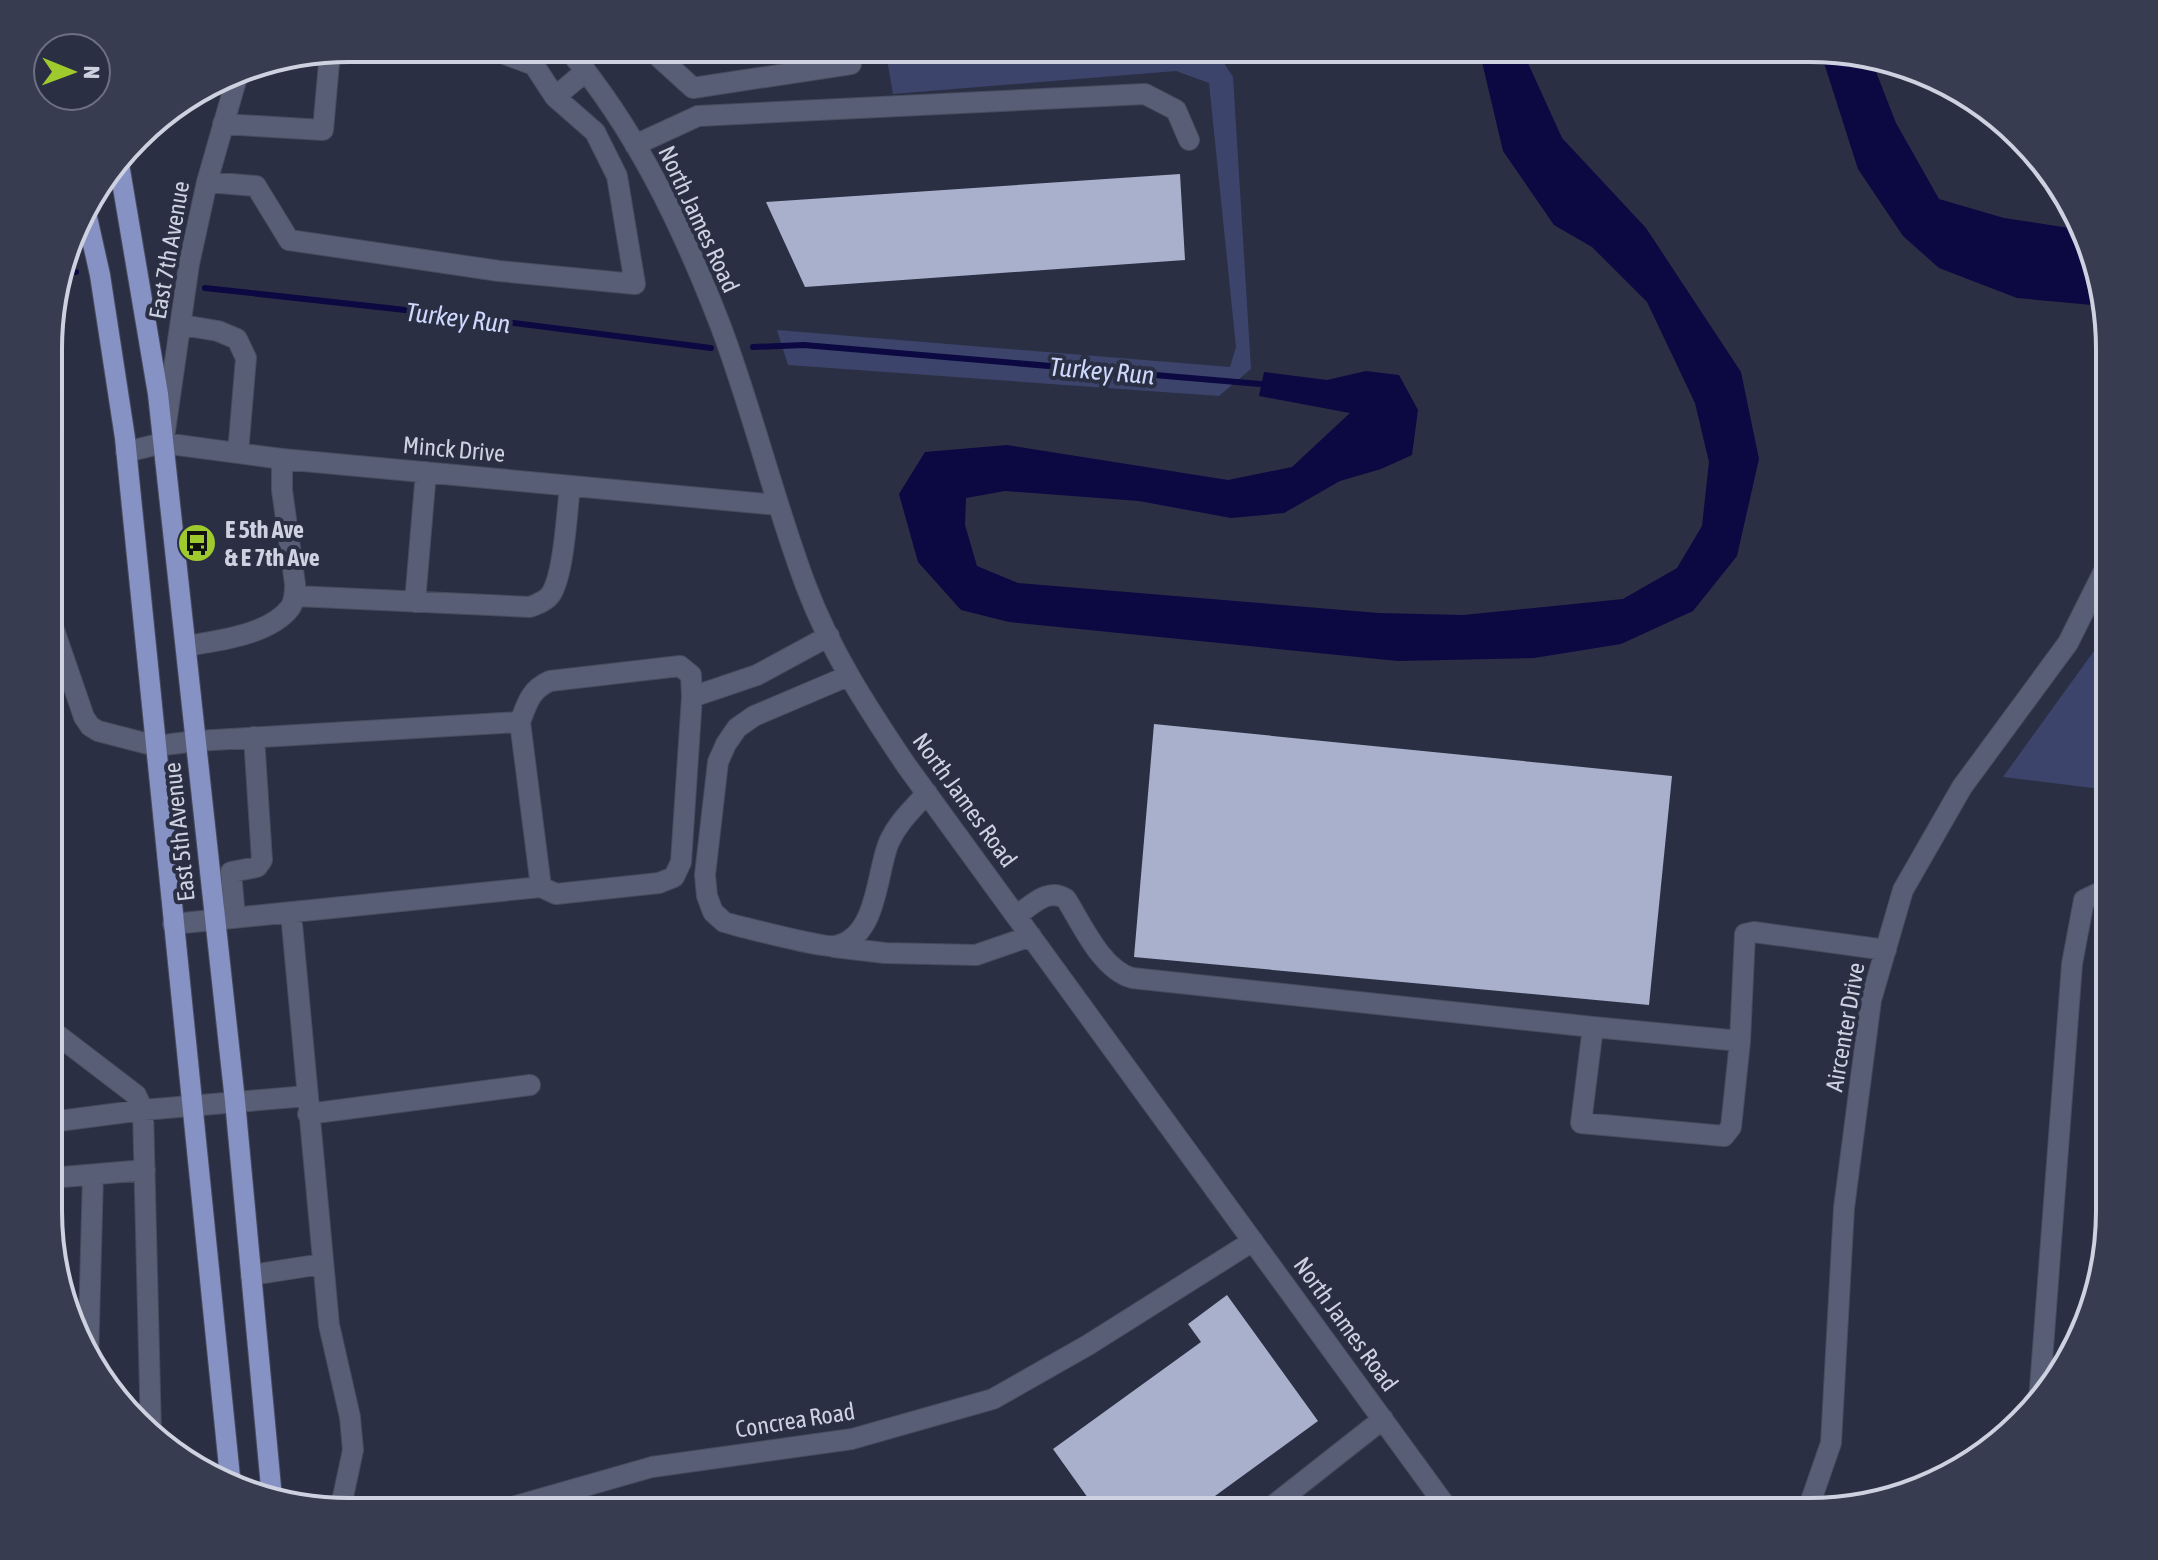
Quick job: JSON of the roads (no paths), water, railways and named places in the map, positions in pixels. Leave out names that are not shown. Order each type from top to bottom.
[{"type":"main road","name":"East 5th Avenue","points":[[121,174],[147,322],[163,443],[235,1101],[271,1487]]},
{"type":"main road","name":"East 5th Avenue","points":[[89,228],[100,275],[126,452],[229,1471]]},
{"type":"street","points":[[207,182],[256,186],[289,240],[499,271],[635,284],[617,176],[595,132],[555,97],[534,65],[526,62]]},
{"type":"street","name":"North James Road","points":[[579,62],[635,145],[672,211],[722,329],[807,589],[848,676],[927,793],[1440,1498]]},
{"type":"street","points":[[664,62],[693,88],[698,116]]},
{"type":"street","points":[[693,88],[851,62]]},
{"type":"street","points":[[223,124],[323,130],[329,63]]},
{"type":"street","points":[[555,97],[586,71]]},
{"type":"street","name":"East 7th Avenue","points":[[163,443],[189,264],[207,182],[234,86]]},
{"type":"street","points":[[635,145],[698,116],[1145,94],[1176,110],[1189,140]]},
{"type":"street","points":[[182,325],[218,331],[237,339],[246,358],[238,453]]},
{"type":"street","name":"Minck Drive","points":[[126,452],[163,443],[282,459],[778,505]]},
{"type":"street","points":[[186,646],[237,637],[275,621],[291,607],[295,596],[282,490],[282,459]]},
{"type":"street","points":[[415,602],[426,472]]},
{"type":"street","points":[[295,596],[530,607],[541,603],[551,595],[557,581],[570,486]]},
{"type":"street","name":"Aircenter Drive","points":[[1812,1498],[1831,1443],[1844,1208],[1871,1000],[1903,890],[1962,787],[2068,643],[2096,587]]},
{"type":"street","points":[[692,697],[757,675],[829,636]]},
{"type":"street","points":[[62,653],[90,726],[98,731],[156,746],[254,737],[520,722]]},
{"type":"street","points":[[173,924],[541,887],[556,894],[571,893],[659,883],[674,877],[681,862],[692,697],[691,675],[680,666],[550,681],[539,686],[529,697],[520,722],[541,887]]},
{"type":"street","points":[[848,676],[754,716],[737,728],[726,744],[718,762],[705,875],[707,896],[713,912],[724,922],[834,947],[885,953],[976,955],[1031,936]]},
{"type":"street","points":[[235,918],[231,872],[257,867],[262,860],[254,737]]},
{"type":"street","points":[[834,947],[848,940],[865,923],[889,843],[900,821],[927,793]]},
{"type":"street","points":[[1016,916],[1044,896],[1059,894],[1066,899],[1106,959],[1124,976],[1132,978],[1740,1041]]},
{"type":"street","points":[[2041,1381],[2072,964],[2084,900],[2096,894]]},
{"type":"street","points":[[291,913],[329,1325],[350,1417],[353,1450],[343,1498]]},
{"type":"street","points":[[1593,1027],[1581,1123],[1724,1136],[1731,1127],[1740,1041],[1745,934],[1754,932],[1886,950]]},
{"type":"street","points":[[62,1038],[136,1095],[143,1110],[151,1418]]},
{"type":"street","points":[[62,1121],[235,1101],[308,1105],[530,1085]]},
{"type":"street","points":[[62,1177],[145,1170]]},
{"type":"street","points":[[89,1331],[93,1175]]},
{"type":"street","name":"Concrea Road","points":[[544,1498],[652,1467],[852,1439],[993,1399],[1088,1345],[1253,1241]]},
{"type":"street","points":[[251,1275],[322,1264]]},
{"type":"street","points":[[1283,1498],[1383,1419]]},
{"type":"waterway","name":"Turkey Run","points":[[205,288],[711,348]]},
{"type":"waterway","name":"Turkey Run","points":[[753,347],[804,345],[1260,384]]},
{"type":"place","name":"E 5th Ave & E 7th Ave","points":[[197,543]]}]
